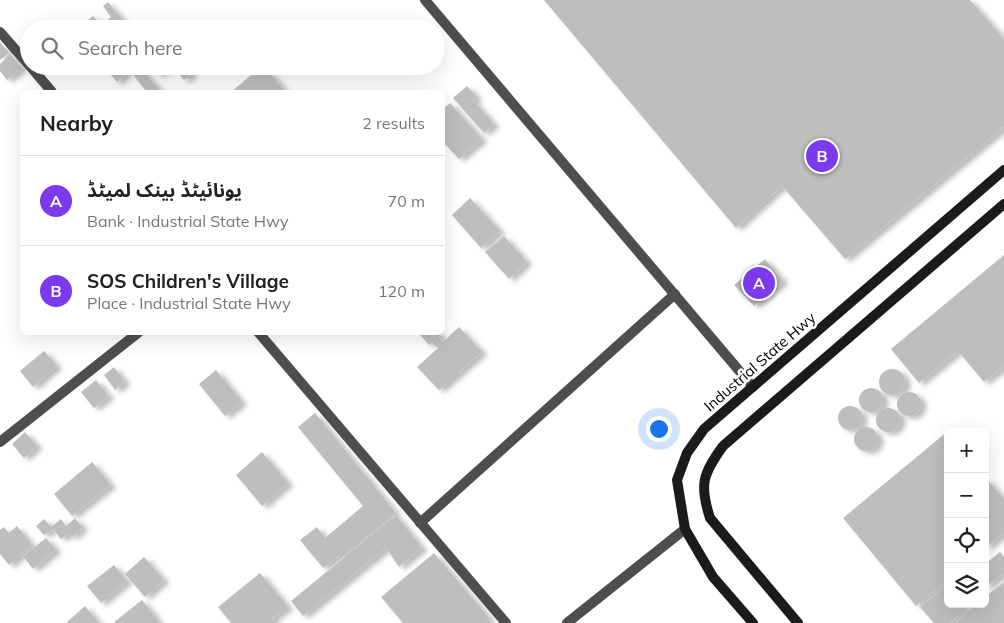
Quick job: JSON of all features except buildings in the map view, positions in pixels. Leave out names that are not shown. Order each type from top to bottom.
[{"type":"main road","name":"Industrial State Hwy","points":[[752,623],[713,577],[685,529],[677,480],[687,453],[704,429],[1004,170]]},
{"type":"main road","points":[[798,623],[710,518],[706,506],[703,483],[710,465],[723,446],[1004,204]]},
{"type":"street","points":[[425,0],[442,20]]},
{"type":"street","points":[[445,24],[753,387]]},
{"type":"street","points":[[0,32],[20,55]]},
{"type":"street","points":[[37,75],[50,90]]},
{"type":"street","points":[[420,523],[674,294]]},
{"type":"street","points":[[0,442],[135,335]]},
{"type":"street","points":[[261,335],[504,622]]},
{"type":"street","points":[[567,623],[685,529]]},
{"type":"place","name":"SOS Children's Village","points":[[822,156]]},
{"type":"place","name":"یونائیٹڈ بینک لمیٹڈ","points":[[759,283]]}]
